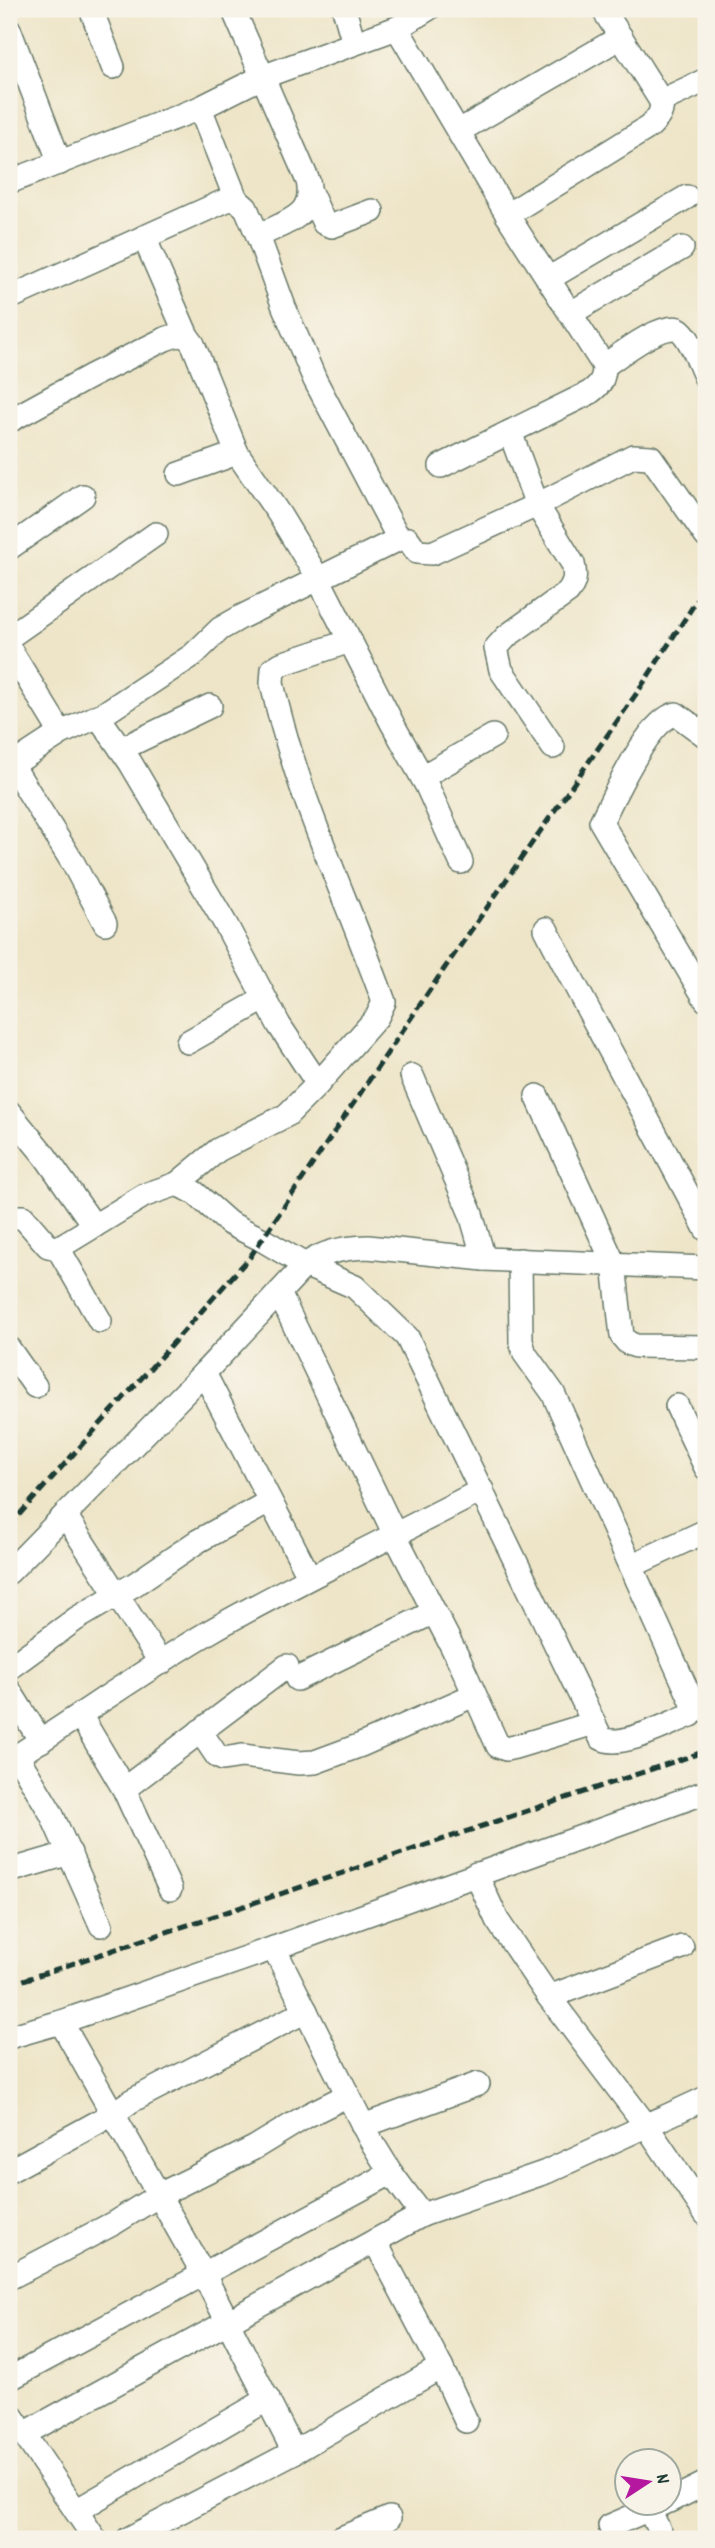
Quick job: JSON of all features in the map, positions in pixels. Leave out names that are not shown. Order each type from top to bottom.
[{"type":"street","points":[[92,9],[113,67]]},
{"type":"street","points":[[233,9],[324,223],[332,226],[372,211]]},
{"type":"street","points":[[344,9],[354,43]]},
{"type":"street","points":[[9,182],[200,108],[262,77],[397,28],[428,9]]},
{"type":"street","points":[[508,215],[649,127],[663,109],[661,101],[603,9]]},
{"type":"street","points":[[397,28],[508,215],[604,366],[604,378],[599,386],[589,393],[441,466]]},
{"type":"street","points":[[9,29],[60,163]]},
{"type":"street","points":[[459,131],[621,37]]},
{"type":"street","points":[[661,101],[706,80]]},
{"type":"street","points":[[200,108],[236,199],[246,208],[258,236],[315,380],[399,539]]},
{"type":"street","points":[[258,236],[303,213],[309,205],[311,194]]},
{"type":"street","points":[[548,279],[687,197]]},
{"type":"street","points":[[9,298],[227,200],[236,199]]},
{"type":"street","points":[[144,237],[187,336],[193,344],[237,453],[279,514],[319,580],[391,723],[422,777],[461,862]]},
{"type":"street","points":[[570,313],[682,248]]},
{"type":"street","points":[[604,366],[659,330],[673,327],[678,328],[685,336],[706,378]]},
{"type":"street","points":[[9,422],[165,339],[177,335],[187,336]]},
{"type":"street","points":[[510,432],[537,505],[573,564],[574,582],[568,592],[507,636],[496,648],[501,670],[553,747]]},
{"type":"street","points":[[179,474],[237,453]]},
{"type":"street","points":[[105,923],[73,863],[10,766],[61,733],[98,716],[193,655],[220,629],[399,539],[408,539],[417,552],[432,553],[537,505],[633,456],[650,457],[706,536]]},
{"type":"street","points":[[9,548],[83,496]]},
{"type":"street","points":[[9,637],[156,534]]},
{"type":"street","points":[[9,1197],[16,1217],[48,1246],[58,1248],[145,1195],[177,1184],[218,1150],[287,1115],[377,1017],[384,1003],[301,790],[272,683],[273,669],[281,664],[350,641]]},
{"type":"street","points":[[9,648],[61,733]]},
{"type":"street","points":[[121,749],[210,706]]},
{"type":"street","points":[[706,736],[676,714],[667,716],[642,745],[601,822],[706,1000]]},
{"type":"street","points":[[98,716],[121,749],[225,923],[264,999],[318,1084]]},
{"type":"street","points":[[422,777],[492,736]]},
{"type":"street","points":[[546,929],[706,1229]]},
{"type":"street","points":[[188,1042],[264,999]]},
{"type":"street","points":[[412,1076],[471,1214],[484,1259]]},
{"type":"street","points":[[537,1096],[614,1264],[622,1336],[628,1343],[636,1346],[706,1347]]},
{"type":"street","points":[[9,1112],[45,1156],[94,1226]]},
{"type":"street","points":[[177,1184],[195,1193],[229,1223],[304,1265],[355,1287],[407,1337],[601,1738],[614,1742],[694,1713],[695,1708],[553,1393],[524,1354],[521,1341],[520,1260]]},
{"type":"street","points":[[9,1572],[204,1373],[304,1265],[322,1254],[368,1247],[484,1259],[706,1268]]},
{"type":"street","points":[[58,1248],[100,1321]]},
{"type":"street","points":[[279,1293],[498,1746],[506,1749],[594,1723]]},
{"type":"street","points":[[9,1349],[36,1385]]},
{"type":"street","points":[[204,1373],[309,1576]]},
{"type":"street","points":[[677,1406],[706,1468]]},
{"type":"street","points":[[101,1925],[51,1813],[13,1759],[207,1633],[309,1576],[396,1536],[482,1490]]},
{"type":"street","points":[[9,1668],[76,1619],[198,1541],[269,1502]]},
{"type":"street","points":[[65,1515],[161,1663]]},
{"type":"street","points":[[631,1566],[706,1531]]},
{"type":"street","points":[[124,1789],[200,1731],[292,1672],[434,1612]]},
{"type":"street","points":[[9,1690],[41,1741]]},
{"type":"street","points":[[200,1731],[217,1756],[223,1759],[242,1756],[299,1763],[315,1762],[474,1695]]},
{"type":"street","points":[[80,1715],[124,1789],[170,1889]]},
{"type":"street","points":[[9,2037],[61,2022],[274,1948],[706,1791]]},
{"type":"street","points":[[9,1871],[70,1853]]},
{"type":"street","points":[[475,1874],[497,1920],[550,1997],[648,2127],[696,2180],[706,2214]]},
{"type":"street","points":[[550,1997],[681,1947]]},
{"type":"street","points":[[274,1948],[363,2126],[391,2173],[422,2215]]},
{"type":"street","points":[[9,2171],[113,2114],[131,2101],[306,2011]]},
{"type":"street","points":[[61,2022],[204,2275],[294,2452]]},
{"type":"street","points":[[363,2126],[478,2084]]},
{"type":"street","points":[[9,2278],[348,2095]]},
{"type":"street","points":[[24,2434],[422,2215],[492,2193],[546,2172],[706,2098]]},
{"type":"street","points":[[9,2379],[391,2173]]},
{"type":"street","points":[[375,2241],[466,2421]]},
{"type":"street","points":[[128,2539],[294,2452],[441,2367]]},
{"type":"street","points":[[76,2511],[268,2399]]},
{"type":"street","points":[[9,2412],[95,2539]]},
{"type":"street","points":[[684,2494],[706,2483]]},
{"type":"street","points":[[610,2526],[635,2516]]},
{"type":"street","points":[[662,2516],[663,2539]]},
{"type":"street","points":[[339,2539],[389,2518]]},
{"type":"railway","points":[[9,1526],[250,1257],[444,969],[641,687],[706,586]]},
{"type":"railway","points":[[9,1985],[706,1751]]}]
